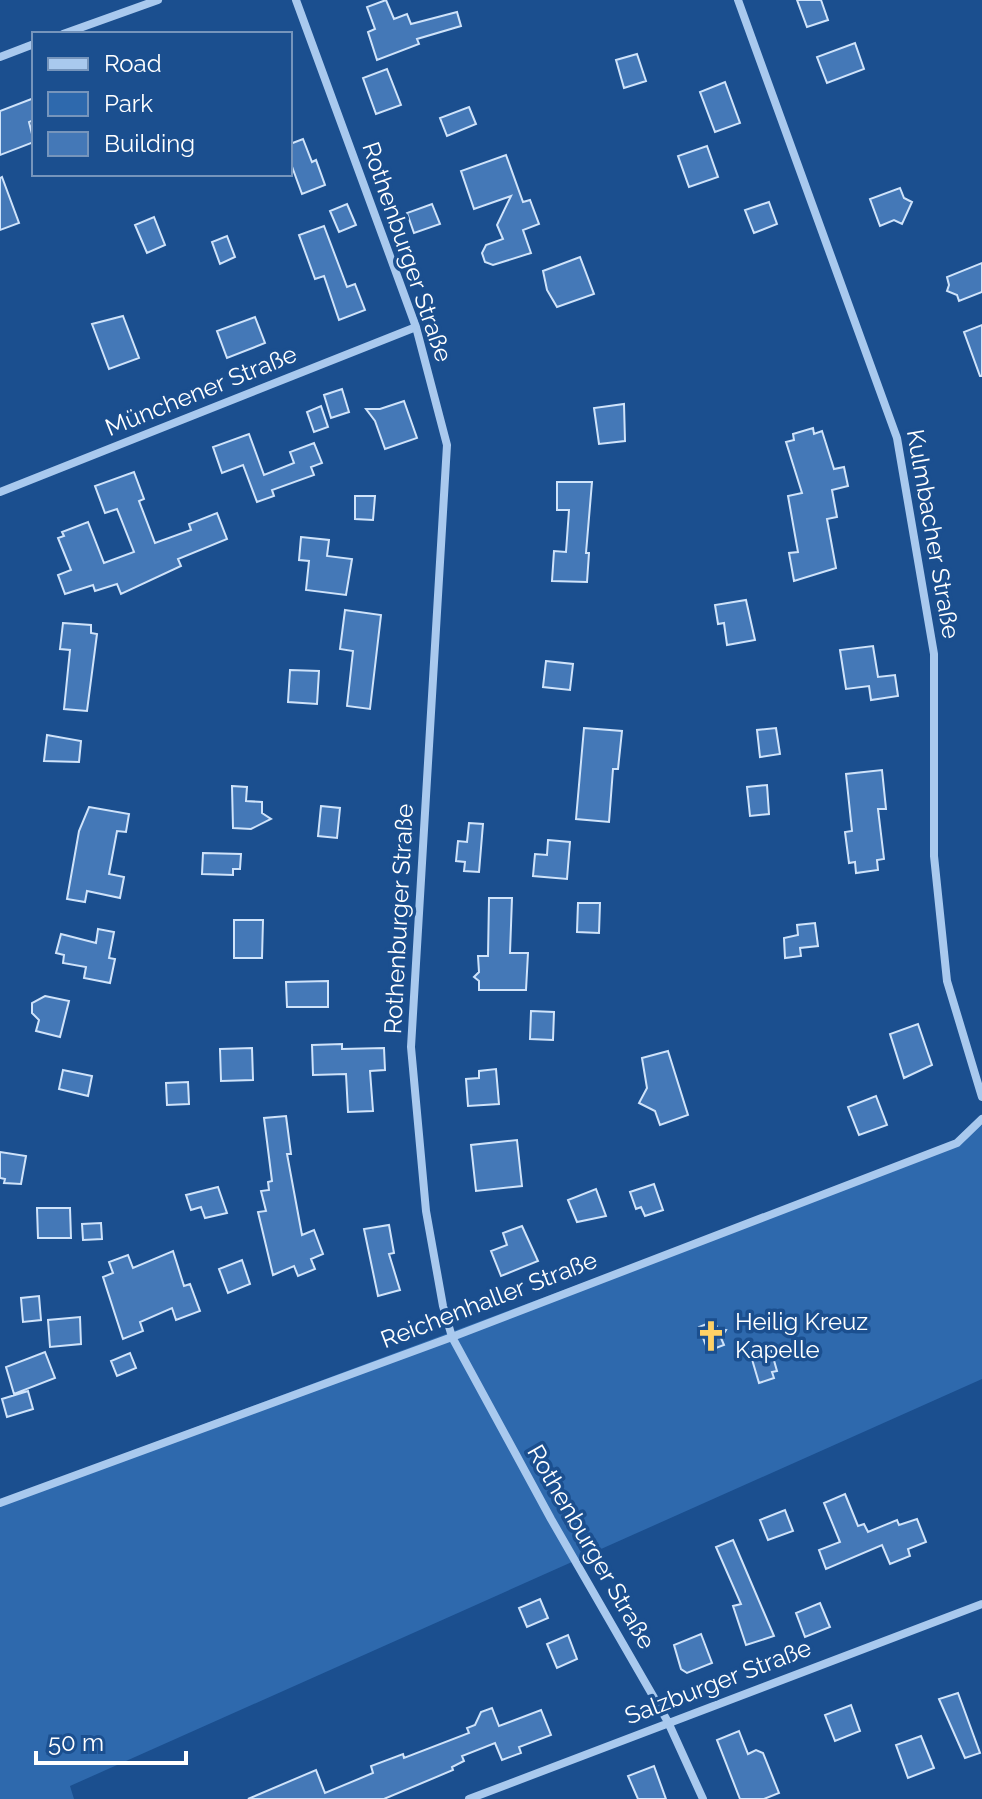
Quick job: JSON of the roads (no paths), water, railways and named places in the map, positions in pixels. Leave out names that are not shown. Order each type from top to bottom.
[{"type":"street","points":[[69,32],[158,0]]},
{"type":"street","name":"Rothenburger Straße","points":[[296,0],[416,327],[447,445],[411,1047],[426,1211],[443,1306],[452,1337],[551,1519],[668,1722],[703,1799]]},
{"type":"street","name":"Kulmbacher Straße","points":[[738,0],[897,438],[934,654],[934,856],[947,981],[982,1097]]},
{"type":"street","points":[[0,57],[32,45]]},
{"type":"street","name":"Münchener Straße","points":[[0,492],[416,327]]},
{"type":"street","name":"Reichenhaller Straße","points":[[0,1503],[452,1337],[957,1143],[982,1119]]},
{"type":"street","name":"Salzburger Straße","points":[[469,1799],[982,1604]]},
{"type":"place","name":"Heilig Kreuz Kapelle","points":[[711,1336]]}]
